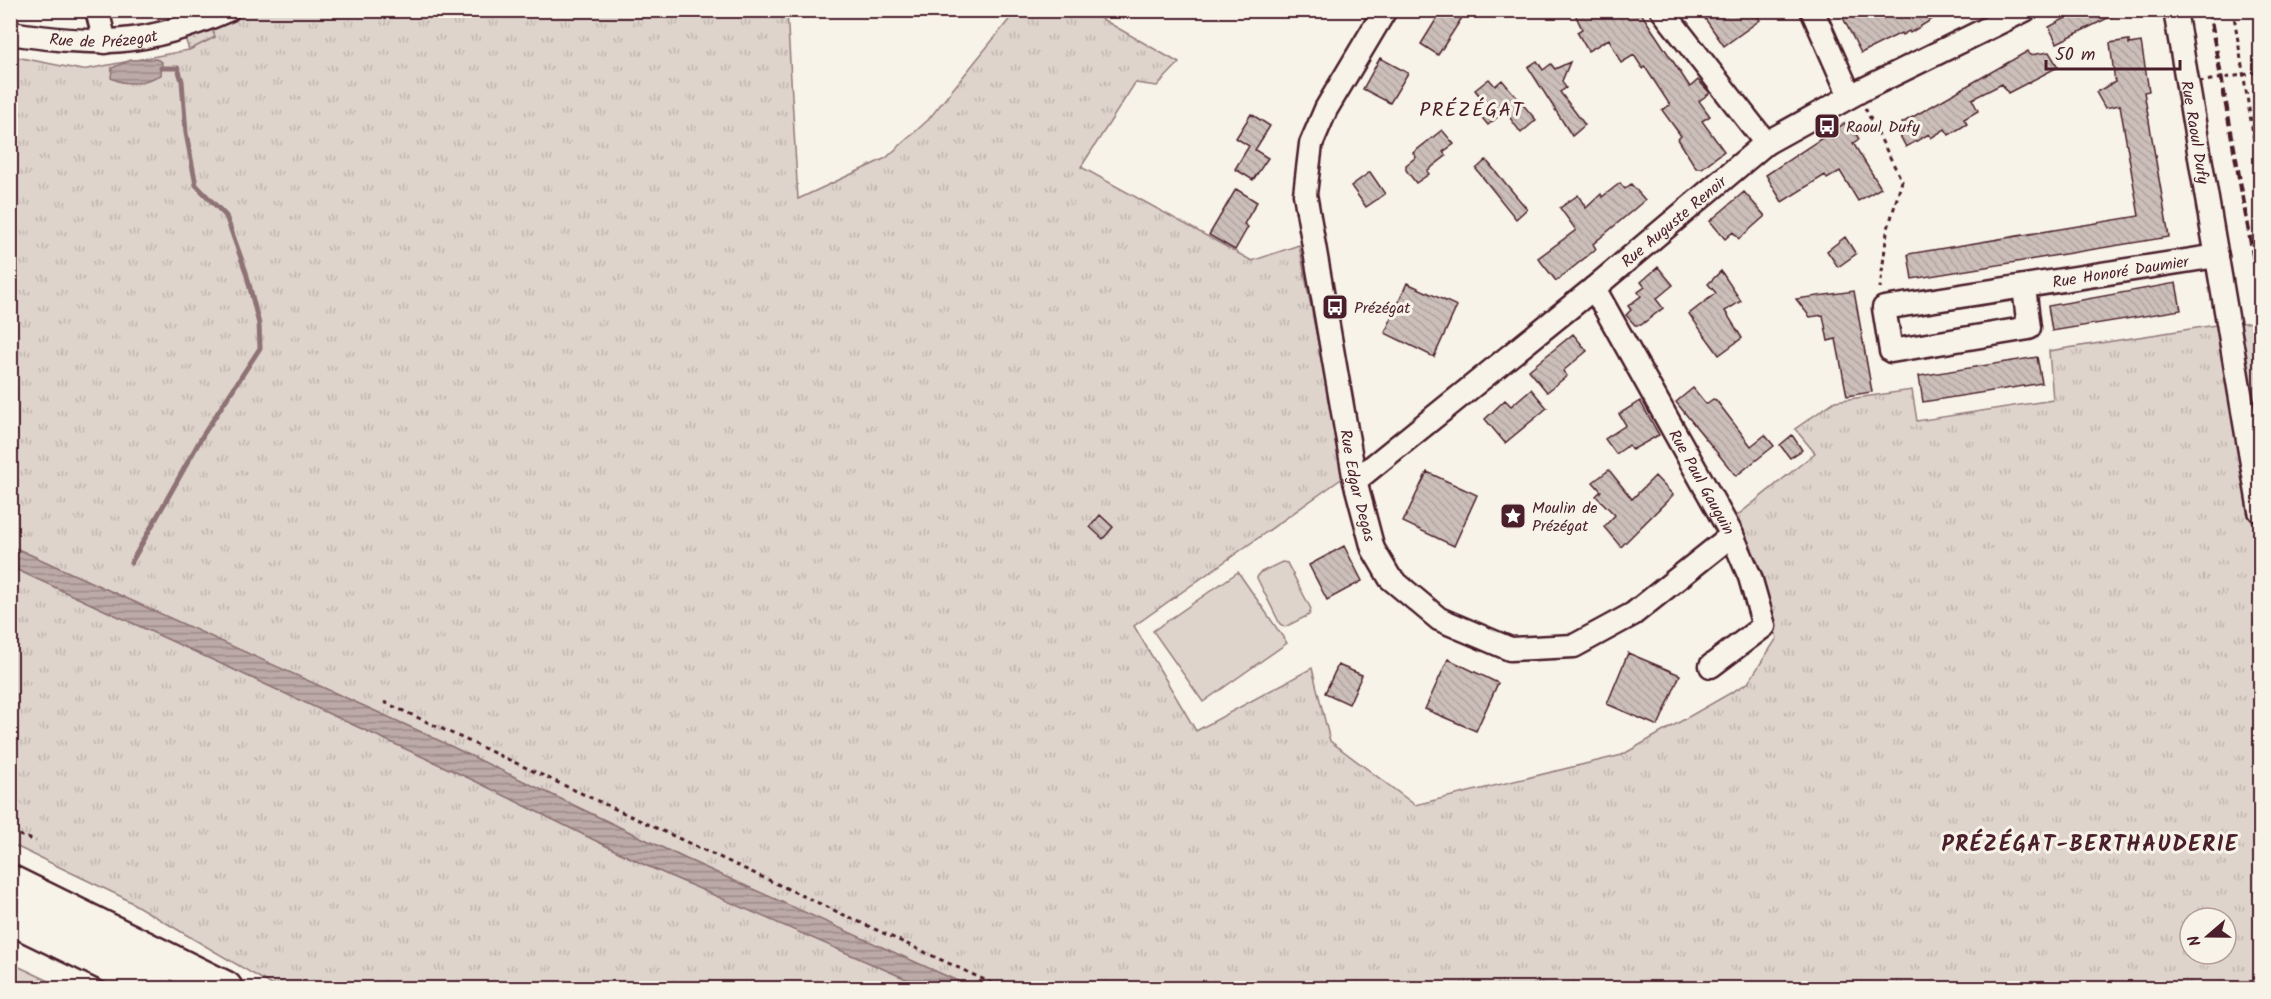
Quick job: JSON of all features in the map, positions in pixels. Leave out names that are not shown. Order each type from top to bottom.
[{"type":"highway","points":[[10,882],[225,988]]},
{"type":"highway","points":[[10,917],[156,988]]},
{"type":"street","points":[[98,10],[105,42]]},
{"type":"street","name":"Rue de Prézegat","points":[[10,33],[68,42],[142,40],[191,27],[228,10]]},
{"type":"street","name":"Rue Edgar Degas","points":[[1385,10],[1326,109],[1311,144],[1305,194],[1354,481],[1373,549],[1390,578],[1439,619],[1510,649],[1574,646],[1633,614],[1732,535]]},
{"type":"street","points":[[1662,10],[1766,143]]},
{"type":"street","points":[[1812,10],[1855,94]]},
{"type":"street","name":"Rue Auguste Renoir","points":[[1354,481],[1594,288],[1766,143],[1855,94],[2025,10]]},
{"type":"street","name":"Rue Raoul Dufy","points":[[2175,10],[2260,511]]},
{"type":"street","name":"Rue Honoré Daumier","points":[[1884,308],[2217,256]]},
{"type":"street","points":[[1884,308],[1891,351],[2029,328],[2024,287]]},
{"type":"street","name":"Rue Paul Gauguin","points":[[1594,288],[1732,535],[1750,577],[1764,626],[1712,666]]},
{"type":"path","points":[[2233,10],[2260,177]]},
{"type":"path","points":[[2199,82],[2260,72]]},
{"type":"path","points":[[1855,94],[1864,105],[1902,182],[1887,232],[1880,288],[1884,308]]},
{"type":"path","points":[[384,702],[1002,988]]},
{"type":"path","points":[[10,832],[36,841]]},
{"type":"green space","points":[[176,11],[207,11],[215,37],[189,50]]},
{"type":"green space","points":[[207,11],[787,11],[798,199],[886,158],[928,120],[1016,11],[1088,11],[1179,63],[1157,86],[1135,83],[1081,167],[1252,261],[1299,245],[1344,477],[1134,626],[1196,731],[1312,668],[1330,741],[1415,805],[1622,755],[1748,683],[1777,638],[1733,519],[1815,453],[1795,429],[1835,401],[1912,390],[1917,421],[2053,400],[2049,351],[2216,325],[2256,322],[2260,352],[2260,988],[973,988],[686,859],[419,731],[11,546],[11,56],[82,70],[189,50],[215,37]]},
{"type":"green space","points":[[1282,562],[1287,563],[1311,609],[1309,615],[1285,627],[1280,624],[1257,578],[1259,573]]},
{"type":"green space","points":[[11,567],[473,780],[645,865],[927,988],[277,988],[122,897],[11,844]]},
{"type":"green space","points":[[1238,572],[1287,643],[1203,702],[1153,631]]},
{"type":"green space","points":[[11,963],[64,988],[11,988]]},
{"type":"shaded area","points":[[156,59],[162,62],[161,75],[136,83],[111,78],[112,68],[131,60]]},
{"type":"shaded area","points":[[11,546],[419,731],[686,859],[973,988],[927,988],[645,865],[473,780],[11,567]]},
{"type":"building","points":[[1442,10],[1467,10],[1438,55],[1421,44]]},
{"type":"building","points":[[1573,10],[1639,10],[1690,87],[1698,80],[1710,93],[1699,101],[1710,116],[1702,121],[1724,151],[1702,168],[1696,168],[1678,139],[1681,136],[1662,110],[1670,105],[1645,67],[1643,69],[1634,55],[1621,63],[1609,39],[1588,51],[1577,32],[1582,29]]},
{"type":"building","points":[[1699,10],[1754,10],[1760,20],[1724,46]]},
{"type":"building","points":[[1839,10],[1947,10],[1910,33],[1909,31],[1902,35],[1901,33],[1861,53]]},
{"type":"building","points":[[2080,10],[2124,10],[2057,43],[2049,27]]},
{"type":"building","points":[[2129,40],[2129,44],[2141,42],[2149,91],[2144,92],[2169,237],[1912,279],[1908,254],[2139,216],[2120,105],[2105,108],[2096,92],[2115,82],[2110,43]]},
{"type":"building","points":[[2028,51],[2030,55],[2049,52],[2058,67],[2008,93],[2002,84],[1972,99],[1978,111],[1964,119],[1967,124],[1949,135],[1945,129],[1931,138],[1929,134],[1906,147],[1897,130],[1904,126],[1902,123]]},
{"type":"building","points":[[1380,58],[1408,73],[1390,103],[1363,89]]},
{"type":"building","points":[[1537,61],[1543,70],[1551,64],[1555,69],[1570,62],[1562,81],[1566,88],[1560,92],[1585,125],[1572,136],[1528,67]]},
{"type":"building","points":[[1489,79],[1495,86],[1502,80],[1536,120],[1521,133],[1505,111],[1488,125],[1474,108],[1483,100],[1475,90]]},
{"type":"building","points":[[1251,114],[1270,126],[1255,150],[1268,158],[1253,180],[1235,169],[1249,146],[1236,138]]},
{"type":"building","points":[[1848,121],[1859,139],[1853,143],[1881,188],[1858,201],[1840,171],[1827,179],[1825,175],[1782,202],[1766,175]]},
{"type":"building","points":[[1442,130],[1454,144],[1443,152],[1446,156],[1427,171],[1429,174],[1416,183],[1406,170],[1406,165],[1416,157],[1413,153]]},
{"type":"building","points":[[1486,160],[1527,209],[1516,219],[1476,169]]},
{"type":"building","points":[[1370,172],[1385,194],[1366,207],[1351,186]]},
{"type":"building","points":[[1620,183],[1625,189],[1631,184],[1645,200],[1593,244],[1596,249],[1556,281],[1538,258],[1576,230],[1560,208],[1578,195],[1586,208],[1601,194],[1602,197]]},
{"type":"building","points":[[1236,189],[1257,202],[1244,224],[1248,227],[1235,250],[1209,235]]},
{"type":"building","points":[[1744,192],[1765,216],[1739,239],[1733,232],[1725,239],[1710,221]]},
{"type":"building","points":[[1845,237],[1856,254],[1838,267],[1827,251]]},
{"type":"building","points":[[1658,267],[1673,285],[1656,299],[1663,308],[1641,325],[1635,325],[1626,315],[1631,310],[1628,306],[1641,296],[1638,292],[1645,287],[1641,282]]},
{"type":"building","points":[[1721,271],[1741,301],[1725,311],[1742,338],[1719,355],[1689,314],[1716,293],[1708,284]]},
{"type":"building","points":[[1407,283],[1457,306],[1434,357],[1385,333]]},
{"type":"building","points":[[2176,283],[2181,310],[2052,331],[2048,306]]},
{"type":"building","points":[[1854,291],[1872,392],[1847,396],[1836,339],[1828,341],[1823,315],[1810,317],[1796,299]]},
{"type":"building","points":[[1573,334],[1587,351],[1563,371],[1567,376],[1547,392],[1529,370]]},
{"type":"building","points":[[2037,357],[2042,383],[1923,402],[1919,376]]},
{"type":"building","points":[[1693,388],[1706,404],[1713,399],[1716,400],[1751,446],[1765,435],[1774,446],[1736,476],[1676,402]]},
{"type":"building","points":[[1531,389],[1547,408],[1505,443],[1485,419],[1505,400],[1511,406]]},
{"type":"building","points":[[1640,401],[1659,435],[1632,450],[1629,445],[1616,454],[1605,439],[1626,425],[1619,414]]},
{"type":"building","points":[[1792,435],[1802,450],[1790,458],[1780,445]]},
{"type":"building","points":[[1609,470],[1632,499],[1655,476],[1673,495],[1621,547],[1604,527],[1615,515],[1596,496],[1601,491],[1593,482]]},
{"type":"building","points":[[1427,472],[1477,495],[1454,546],[1403,522]]},
{"type":"building","points":[[1100,515],[1113,527],[1103,539],[1090,527]]},
{"type":"building","points":[[1344,546],[1362,581],[1327,600],[1309,565]]},
{"type":"building","points":[[1628,653],[1680,675],[1658,726],[1607,704]]},
{"type":"building","points":[[1448,659],[1498,683],[1476,731],[1425,709]]},
{"type":"building","points":[[1338,665],[1362,675],[1349,704],[1325,693]]},
{"type":"waterway","points":[[131,563],[203,435],[260,348],[259,324],[246,272],[226,216],[196,185],[186,133],[182,81],[178,68],[161,68]]},
{"type":"railway","points":[[2209,10],[2260,293]]},
{"type":"place","name":"Raoul Dufy","points":[[1827,126]]},
{"type":"place","name":"Prézégat","points":[[1335,307]]},
{"type":"place","name":"Moulin de Prézégat","points":[[1513,516]]},
{"type":"district","name":"PRÉZÉGAT","points":[[1472,109]]},
{"type":"district","name":"PRÉZÉGAT-BERTHAUDERIE","points":[[2090,843]]}]
